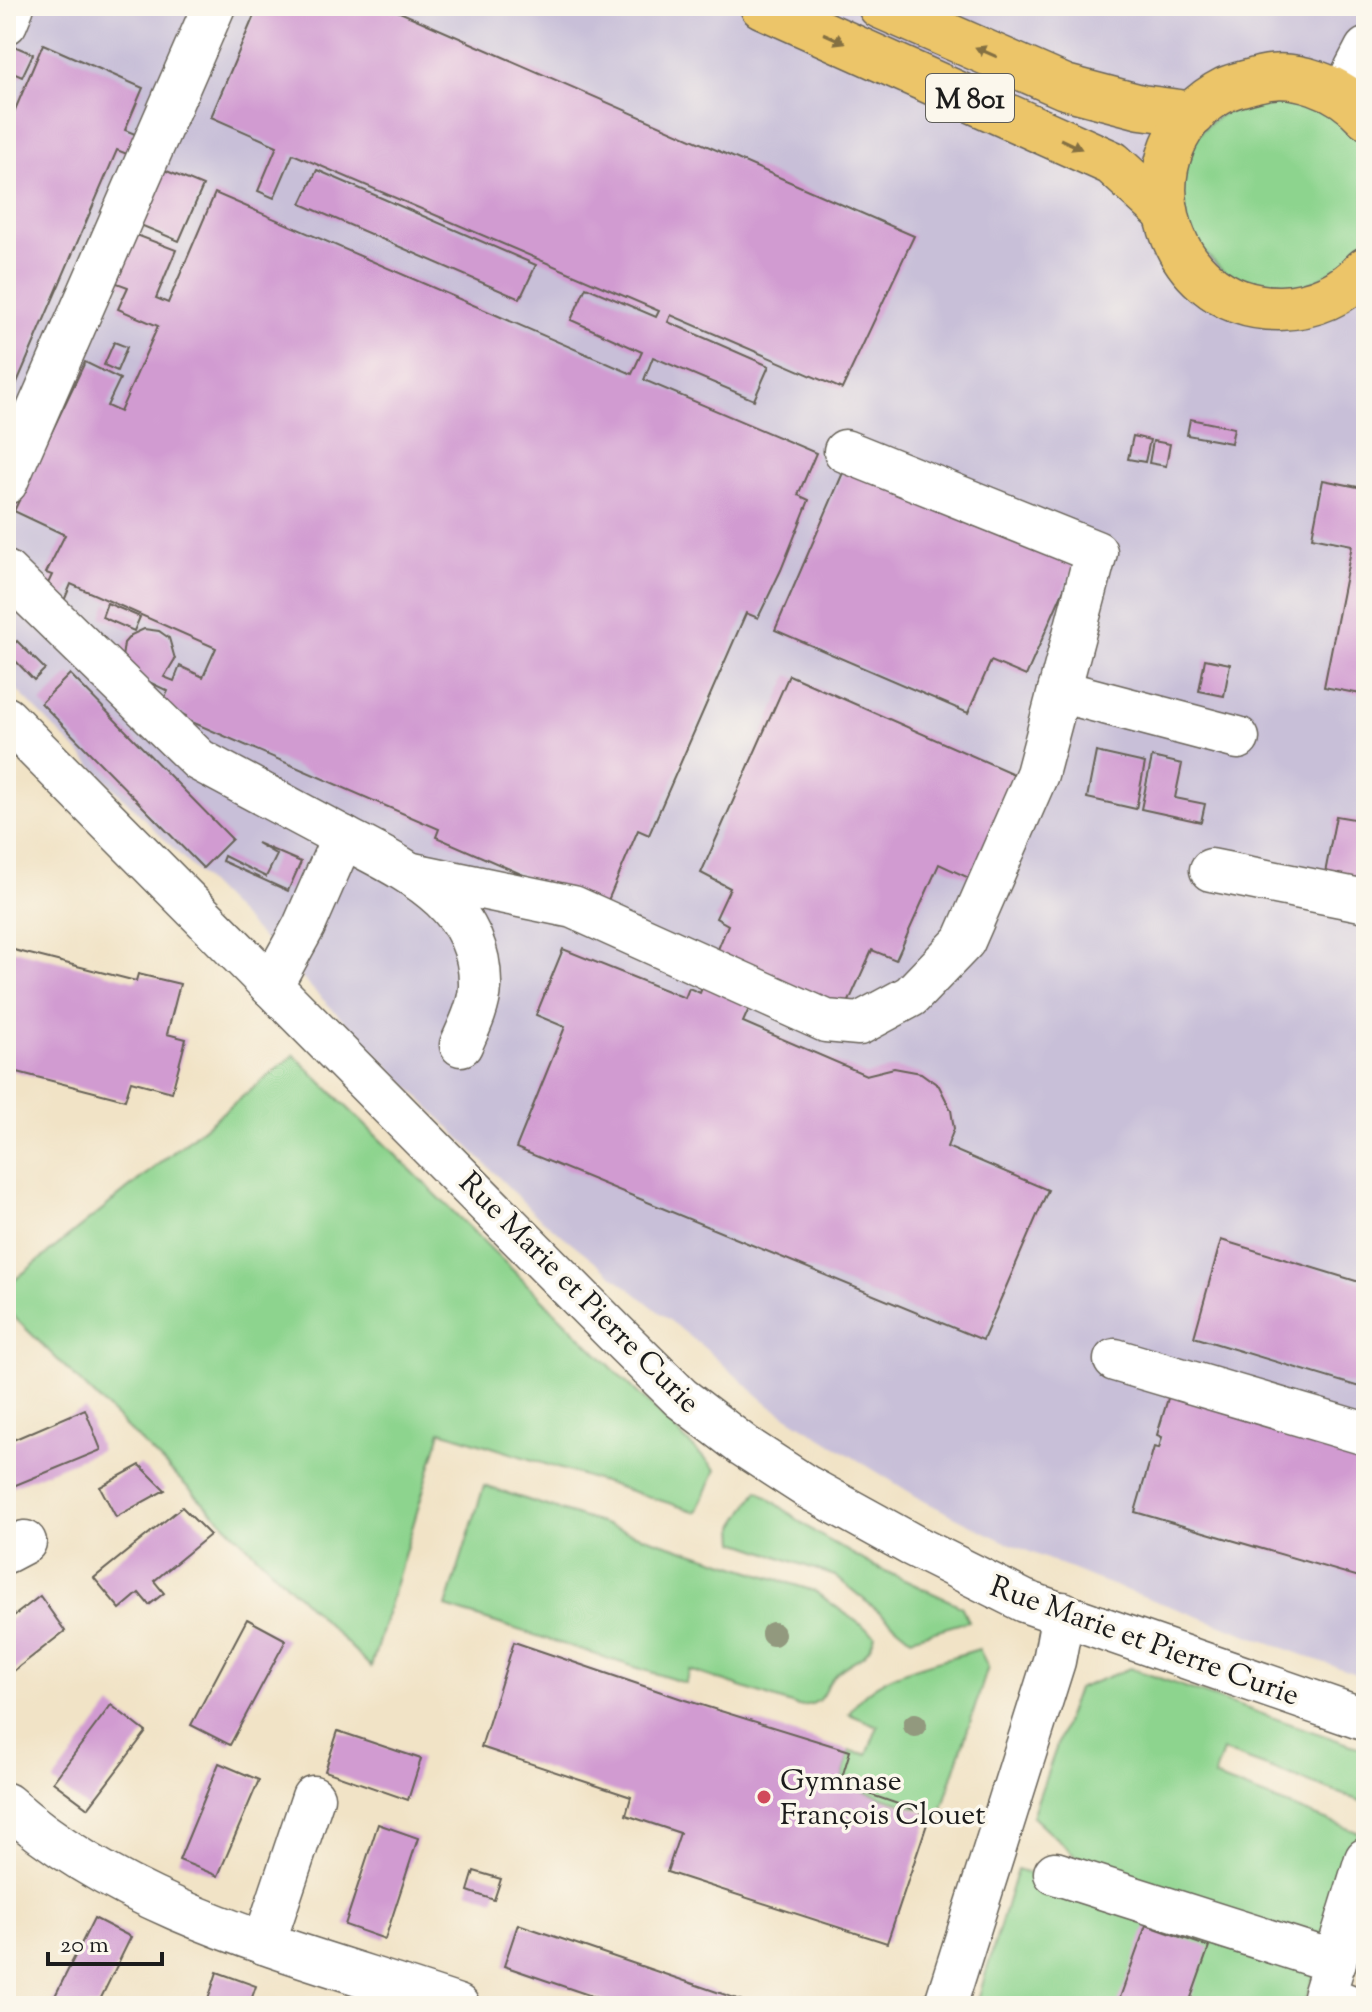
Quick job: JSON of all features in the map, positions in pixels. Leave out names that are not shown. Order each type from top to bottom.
[{"type":"main road","name":"M 801","points":[[762,6],[1112,163],[1164,211]]},
{"type":"main road","name":"M 801","points":[[880,6],[1065,87],[1141,107],[1194,114]]},
{"type":"main road","name":"M 801","points":[[1354,105],[1305,79],[1265,77],[1226,89],[1194,114],[1174,142],[1164,175],[1164,211],[1175,245],[1197,275],[1227,297],[1262,308],[1299,308],[1328,298],[1353,283],[1366,269]]},
{"type":"street","points":[[6,23],[13,6]]},
{"type":"street","points":[[6,483],[214,6]]},
{"type":"street","points":[[1354,105],[1366,49]]},
{"type":"street","points":[[413,874],[573,907],[826,1021],[859,1024],[911,996],[964,941],[1037,774],[1096,552],[845,451]]},
{"type":"street","points":[[6,572],[199,760],[413,874],[439,892],[456,913],[478,965],[476,1007],[461,1045]]},
{"type":"street","points":[[1059,691],[1238,738]]},
{"type":"street","name":"Rue Marie et Pierre Curie","points":[[6,718],[681,1398],[807,1487],[1024,1601],[1366,1720]]},
{"type":"street","points":[[271,986],[304,926],[343,837]]},
{"type":"street","points":[[1211,870],[1366,901]]},
{"type":"street","points":[[1115,1360],[1366,1434]]},
{"type":"street","points":[[945,2006],[1054,1661],[1063,1613]]},
{"type":"street","points":[[264,1943],[313,1797]]},
{"type":"street","points":[[6,1804],[39,1833],[145,1896],[264,1943],[454,2005]]},
{"type":"street","points":[[1350,2006],[1324,1996],[1366,1859]]},
{"type":"street","points":[[1055,1873],[1335,1962]]},
{"type":"shaded area","points":[[6,6],[1366,6],[1366,1678],[1093,1578],[1001,1540],[924,1501],[769,1405],[702,1346],[534,1213],[6,679]]},
{"type":"green space","points":[[1287,96],[1318,103],[1344,120],[1363,144],[1366,239],[1352,260],[1299,291],[1234,283],[1187,234],[1182,191],[1183,167],[1189,150],[1209,123],[1254,101]]},
{"type":"green space","points":[[294,1055],[716,1470],[697,1512],[441,1431],[371,1667],[6,1309],[6,1287]]},
{"type":"green space","points":[[484,1486],[814,1591],[875,1635],[872,1643],[865,1654],[831,1679],[815,1703],[797,1706],[690,1670],[685,1683],[446,1607]]},
{"type":"green space","points":[[758,1490],[816,1533],[874,1566],[961,1606],[969,1621],[911,1638],[835,1576],[736,1542],[735,1526]]},
{"type":"green space","points":[[979,1649],[988,1667],[940,1815],[840,1784],[850,1751],[867,1754],[878,1726],[849,1714],[859,1699],[889,1678]]},
{"type":"green space","points":[[1130,1668],[1366,1750],[1366,1803],[1223,1751],[1214,1777],[1365,1835],[1326,1944],[1088,1867],[1032,1816],[1077,1689]]},
{"type":"green space","points":[[1017,1869],[1317,1967],[1304,2006],[976,2006]]},
{"type":"building","points":[[258,6],[386,6],[914,236],[842,389],[671,315],[668,322],[769,366],[754,400],[653,357],[644,380],[816,453],[798,495],[809,500],[781,570],[758,618],[746,613],[649,835],[638,830],[604,910],[436,837],[439,829],[185,719],[186,716],[162,704],[168,691],[149,682],[122,658],[124,643],[131,635],[144,629],[159,631],[169,638],[175,659],[164,677],[174,681],[180,666],[203,677],[216,648],[71,584],[64,601],[44,592],[52,575],[46,573],[65,535],[14,511],[85,362],[120,379],[107,406],[120,412],[158,326],[118,309],[128,287],[114,282],[134,234],[176,250],[156,298],[168,303],[215,193],[632,374],[642,352],[571,320],[586,287],[656,317],[659,311],[293,154],[274,198],[258,191],[277,146],[211,117]]},
{"type":"building","points":[[43,44],[143,88],[125,130],[140,136],[132,156],[117,150],[6,408],[6,131]]},
{"type":"building","points":[[14,46],[33,54],[22,77],[6,70]]},
{"type":"building","points":[[162,169],[203,186],[179,241],[138,224]]},
{"type":"building","points":[[317,170],[536,265],[520,299],[301,204]]},
{"type":"building","points":[[114,342],[127,347],[117,371],[104,365]]},
{"type":"building","points":[[1190,419],[1234,428],[1231,443],[1187,435]]},
{"type":"building","points":[[1133,436],[1150,440],[1145,462],[1128,459]]},
{"type":"building","points":[[1153,441],[1170,444],[1166,466],[1149,463]]},
{"type":"building","points":[[845,468],[1074,566],[1026,676],[991,661],[968,713],[775,630]]},
{"type":"building","points":[[1323,480],[1363,488],[1366,482],[1366,695],[1324,687],[1352,545],[1312,537]]},
{"type":"building","points":[[107,603],[140,617],[134,631],[102,617]]},
{"type":"building","points":[[17,641],[45,669],[34,680],[6,651]]},
{"type":"building","points":[[1205,659],[1230,664],[1224,696],[1199,691]]},
{"type":"building","points":[[70,674],[232,839],[203,868],[41,703]]},
{"type":"building","points":[[789,675],[1016,775],[971,879],[939,864],[896,960],[872,950],[846,1008],[751,1004],[743,1022],[866,1075],[894,1068],[921,1073],[939,1086],[951,1110],[954,1129],[947,1147],[1048,1190],[983,1340],[516,1148],[565,1027],[536,1015],[563,949],[685,998],[689,988],[700,993],[728,925],[716,918],[730,888],[701,873]]},
{"type":"building","points":[[1096,752],[1145,763],[1136,809],[1087,798]]},
{"type":"building","points":[[1152,757],[1182,764],[1175,798],[1205,804],[1201,822],[1141,809]]},
{"type":"building","points":[[1336,816],[1366,821],[1366,881],[1325,873]]},
{"type":"building","points":[[257,843],[301,862],[288,891],[222,861],[224,856],[266,877],[277,855]]},
{"type":"building","points":[[6,948],[136,981],[138,974],[180,984],[167,1034],[186,1039],[172,1092],[131,1081],[125,1100],[6,1069]]},
{"type":"building","points":[[1221,1240],[1366,1284],[1366,1389],[1194,1337]]},
{"type":"building","points":[[1169,1395],[1366,1453],[1366,1579],[1135,1512],[1154,1447],[1159,1448],[1162,1437],[1157,1435]]},
{"type":"building","points":[[85,1409],[101,1450],[6,1489],[6,1443]]},
{"type":"building","points":[[140,1465],[165,1490],[116,1517],[100,1487]]},
{"type":"building","points":[[182,1507],[210,1535],[154,1581],[164,1593],[149,1605],[139,1593],[120,1609],[94,1578]]},
{"type":"building","points":[[40,1596],[65,1631],[6,1677],[6,1622]]},
{"type":"building","points":[[247,1619],[286,1640],[230,1745],[191,1725]]},
{"type":"building","points":[[514,1642],[685,1700],[850,1751],[840,1784],[930,1815],[887,1943],[667,1872],[680,1833],[626,1815],[631,1797],[481,1747]]},
{"type":"building","points":[[111,1705],[146,1732],[88,1808],[53,1782]]},
{"type":"building","points":[[338,1731],[421,1759],[408,1800],[325,1771]]},
{"type":"building","points":[[219,1763],[259,1780],[218,1876],[179,1860]]},
{"type":"building","points":[[378,1824],[418,1838],[385,1939],[345,1925]]},
{"type":"building","points":[[474,1871],[501,1879],[494,1900],[468,1891]]},
{"type":"building","points":[[94,1918],[131,1937],[97,2006],[55,2006],[51,2004]]},
{"type":"building","points":[[518,1924],[755,2006],[621,2006],[504,1966]]},
{"type":"building","points":[[1146,1925],[1209,1947],[1188,2006],[1117,2006]]},
{"type":"building","points":[[217,1972],[256,1986],[249,2006],[206,2006]]},
{"type":"place","name":"Gymnase François Clouet","points":[[764,1797]]}]
